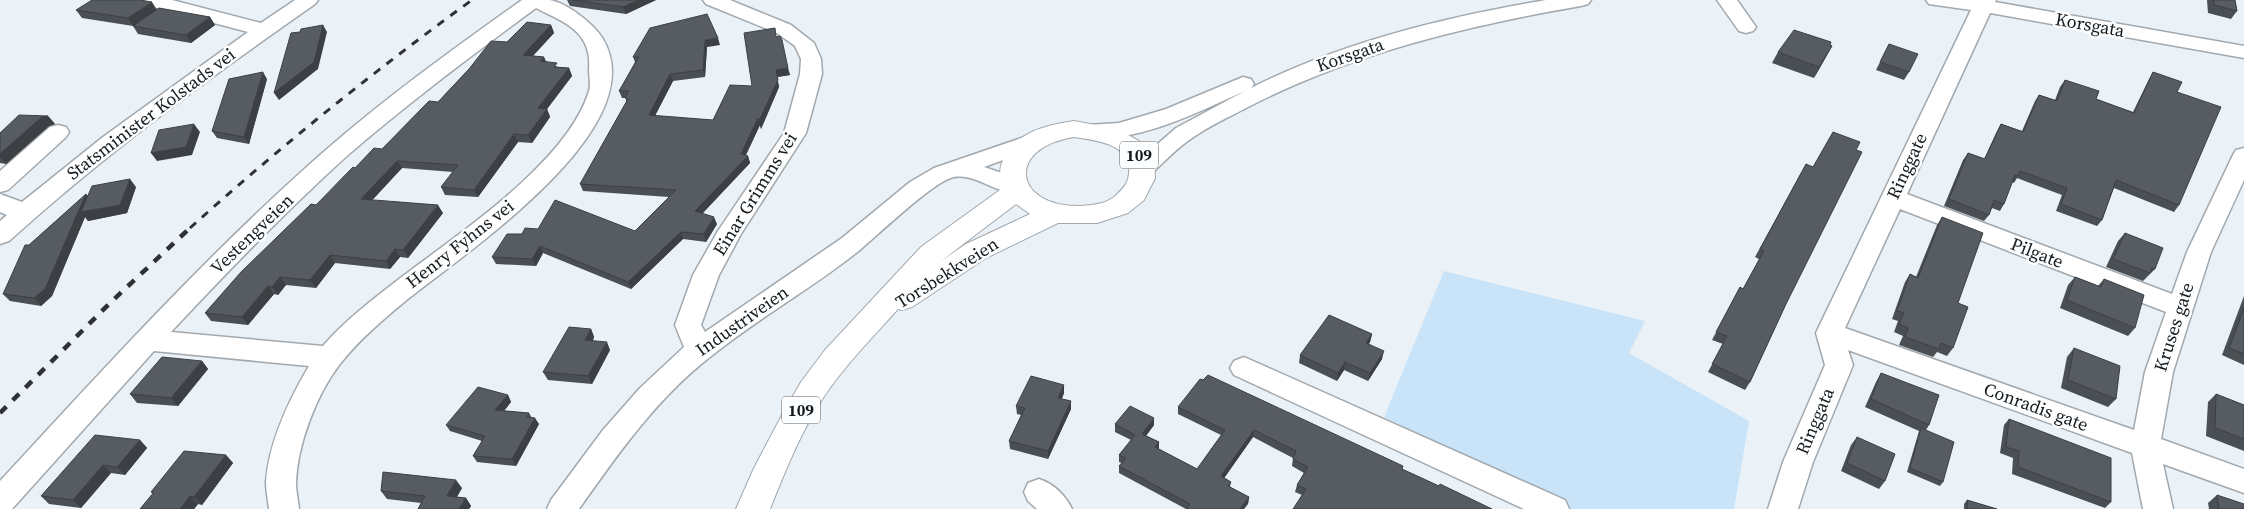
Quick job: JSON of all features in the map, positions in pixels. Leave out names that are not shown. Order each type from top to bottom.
[{"type":"main road","name":"109","points":[[1074,129],[1095,130],[1114,135],[1129,144],[1139,155],[1144,168],[1142,182],[1133,195],[1118,206],[1099,214],[1077,216],[1055,214],[1039,208],[1026,200],[1016,188],[1012,174],[1015,161],[1023,150],[1036,140],[1054,132],[1074,129]]},
{"type":"main road","name":"Torsbekkveien","points":[[753,509],[770,468],[812,390],[836,358],[931,254],[1016,188]]},
{"type":"main road","name":"Torsbekkveien","points":[[868,323],[976,251],[1055,214]]},
{"type":"street","points":[[149,0],[264,30]]},
{"type":"street","name":"Statsminister Kolstads vei","points":[[0,235],[93,157],[226,56],[308,0]]},
{"type":"street","name":"Vestengveien","points":[[0,501],[146,340],[282,203],[372,124],[488,33],[535,0]]},
{"type":"street","name":"Henry Fyhns vei","points":[[284,509],[281,482],[288,445],[313,384],[329,357],[392,297],[507,209],[546,174],[590,115],[600,91],[603,68],[598,49],[588,32],[572,19],[535,0]]},
{"type":"street","name":"Einar Grimms vei","points":[[699,350],[688,325],[706,275],[730,231],[795,133],[811,74],[810,59],[804,43],[784,29],[714,0]]},
{"type":"street","name":"Korsgata","points":[[1095,130],[1120,130],[1174,114],[1309,56],[1368,35],[1429,18],[1520,0]]},
{"type":"street","name":"Korsgata","points":[[1144,168],[1178,137],[1284,80],[1325,63],[1424,32],[1527,9],[1581,0]]},
{"type":"street","points":[[1727,0],[1746,27]]},
{"type":"street","name":"Korsgata","points":[[1936,0],[1990,2],[2244,40]]},
{"type":"street","name":"Korsgata","points":[[1990,2],[2244,52]]},
{"type":"street","name":"Ringgate","points":[[1829,333],[1892,197],[1990,2]]},
{"type":"street","points":[[0,184],[58,132]]},
{"type":"street","name":"Industriveien","points":[[562,509],[613,438],[650,396],[699,350],[851,244],[918,188],[942,173],[1036,140]]},
{"type":"street","name":"Kruses gate","points":[[2158,509],[2145,446],[2159,372],[2199,252],[2237,186],[2244,154]]},
{"type":"street","points":[[955,169],[979,172],[1016,188]]},
{"type":"street","name":"Pilgate","points":[[1892,197],[2181,308]]},
{"type":"street","points":[[0,202],[24,214]]},
{"type":"street","name":"Conradis gate","points":[[1829,333],[2244,481]]},
{"type":"street","name":"Ringgata","points":[[1783,509],[1798,462],[1839,365],[1829,333]]},
{"type":"street","points":[[146,340],[329,357]]},
{"type":"street","points":[[1244,368],[1554,509]]},
{"type":"shaded area","points":[[1444,271],[1645,321],[1629,353],[1749,421],[1734,509],[1569,509],[1384,417]]},
{"type":"building","points":[[92,0],[140,0],[152,2],[128,18],[76,10]]},
{"type":"building","points":[[573,0],[639,0],[623,7]]},
{"type":"building","points":[[2214,0],[2235,0],[2237,11],[2214,5]]},
{"type":"building","points":[[159,8],[210,17],[186,35],[133,26]]},
{"type":"building","points":[[707,14],[718,38],[705,40],[703,70],[670,74],[649,115],[713,120],[730,85],[752,86],[744,33],[775,28],[776,37],[780,36],[782,40],[788,68],[776,70],[778,80],[741,154],[748,156],[695,211],[714,217],[704,234],[681,232],[628,282],[540,246],[532,259],[492,257],[507,234],[522,234],[525,228],[538,229],[555,200],[635,231],[676,190],[580,184],[628,99],[625,98],[629,91],[619,91],[639,57],[633,57],[650,28]]},
{"type":"building","points":[[527,22],[551,25],[523,55],[544,57],[540,61],[557,63],[554,67],[569,68],[538,108],[547,109],[528,135],[514,134],[474,190],[441,187],[458,165],[397,161],[361,199],[438,205],[403,250],[395,249],[386,261],[330,255],[310,280],[280,277],[272,287],[268,286],[242,317],[205,313],[241,272],[311,204],[316,205],[374,148],[382,149],[429,101],[438,102],[469,69],[491,41],[507,42]]},
{"type":"building","points":[[323,25],[314,62],[274,93],[291,33]]},
{"type":"building","points":[[1794,30],[1831,42],[1830,45],[1832,46],[1819,67],[1778,52]]},
{"type":"building","points":[[1889,44],[1918,54],[1909,72],[1880,62]]},
{"type":"building","points":[[263,72],[244,137],[212,131],[229,79]]},
{"type":"building","points":[[2153,72],[2182,82],[2177,92],[2221,107],[2179,205],[2116,180],[2102,220],[2061,204],[2067,188],[2020,171],[2018,176],[2015,175],[2004,204],[1994,200],[1989,215],[1949,199],[1968,153],[1985,159],[2001,124],[2023,132],[2039,95],[2057,101],[2065,80],[2099,91],[2096,99],[2134,113]]},
{"type":"building","points":[[19,115],[48,116],[42,117],[0,154],[0,133]]},
{"type":"building","points":[[194,124],[186,147],[151,153],[159,130]]},
{"type":"building","points":[[1833,132],[1860,142],[1856,150],[1862,152],[1786,304],[1750,382],[1712,364],[1727,336],[1716,332],[1740,287],[1743,289],[1764,251],[1760,249],[1806,164],[1813,167]]},
{"type":"building","points":[[130,179],[120,205],[81,212],[92,186]]},
{"type":"building","points":[[86,194],[45,289],[34,298],[3,294],[25,245],[29,245]]},
{"type":"building","points":[[1942,217],[1983,233],[1958,303],[1968,307],[1953,348],[1941,343],[1939,349],[1905,337],[1908,328],[1899,324],[1904,313],[1897,311],[1910,274],[1918,278]]},
{"type":"building","points":[[2125,233],[2163,248],[2155,269],[2152,268],[2150,273],[2113,259]]},
{"type":"building","points":[[2075,277],[2101,287],[2104,279],[2144,295],[2135,328],[2067,300]]},
{"type":"building","points":[[2244,308],[2244,354],[2229,348]]},
{"type":"building","points":[[1329,315],[1372,334],[1366,343],[1384,351],[1370,373],[1345,362],[1338,373],[1300,355]]},
{"type":"building","points":[[569,327],[591,329],[585,340],[607,342],[588,376],[543,372]]},
{"type":"building","points":[[2074,348],[2120,366],[2116,399],[2068,380]]},
{"type":"building","points":[[162,357],[202,361],[171,398],[130,394]]},
{"type":"building","points":[[1881,373],[1939,395],[1929,425],[1871,399]]},
{"type":"building","points":[[1208,375],[1403,466],[1402,469],[1439,486],[1440,484],[1492,509],[1293,509],[1306,489],[1297,485],[1308,467],[1293,459],[1296,451],[1254,430],[1221,476],[1231,482],[1228,486],[1249,497],[1240,509],[1186,509],[1190,504],[1119,466],[1126,458],[1119,455],[1135,435],[1115,424],[1130,406],[1154,418],[1142,434],[1159,442],[1155,447],[1197,469],[1225,430],[1178,407],[1200,379],[1203,380]]},
{"type":"building","points":[[1031,376],[1064,385],[1058,398],[1071,401],[1048,451],[1009,441],[1025,408],[1016,406]]},
{"type":"building","points":[[478,387],[508,395],[495,410],[529,413],[527,417],[535,418],[512,459],[473,456],[485,436],[446,425]]},
{"type":"building","points":[[2216,394],[2244,405],[2244,439],[2215,428]]},
{"type":"building","points":[[2009,419],[2111,458],[2111,502],[2018,467],[2019,451],[2006,447]]},
{"type":"building","points":[[1921,428],[1954,442],[1943,482],[1910,468]]},
{"type":"building","points":[[95,435],[140,440],[117,467],[103,465],[73,500],[41,496]]},
{"type":"building","points":[[1857,437],[1895,454],[1885,481],[1847,463]]},
{"type":"building","points":[[184,451],[226,455],[194,497],[190,496],[180,509],[140,509],[154,492],[151,492]]},
{"type":"building","points":[[383,472],[456,480],[447,496],[466,498],[459,509],[418,509],[425,496],[381,491]]},
{"type":"building","points":[[2217,495],[2244,504],[2244,509],[2219,509]]},
{"type":"building","points":[[1967,500],[1997,509],[1968,509]]},
{"type":"railway","points":[[190,228],[328,110],[472,0]]},
{"type":"railway","points":[[0,413],[111,302],[191,227]]}]
